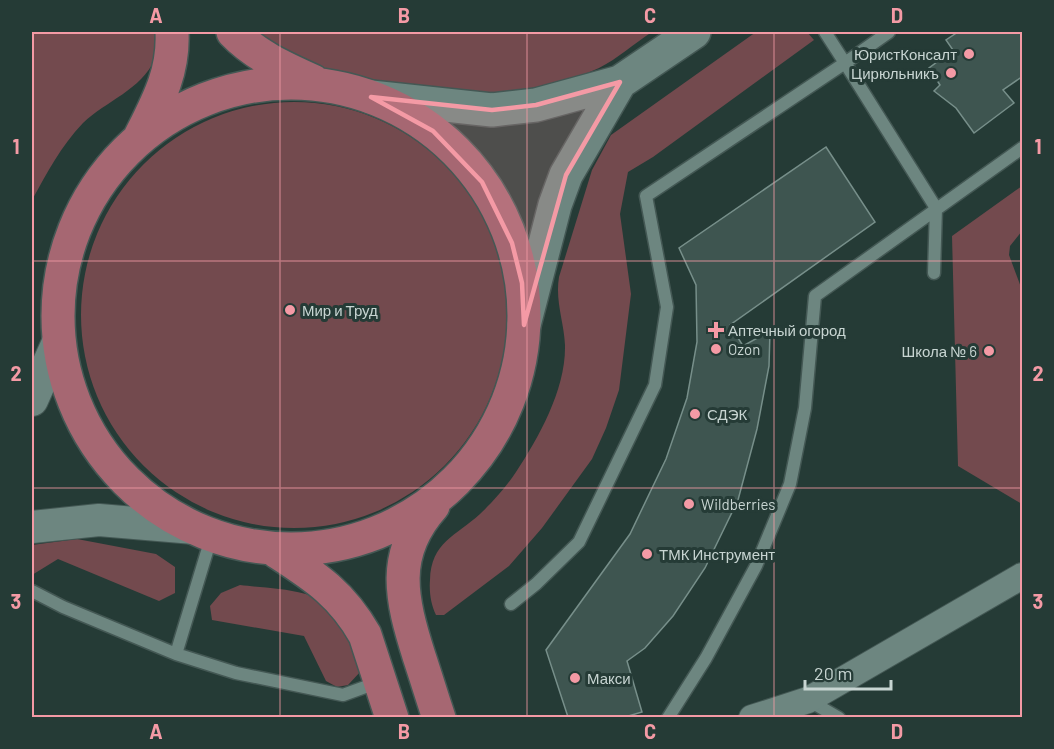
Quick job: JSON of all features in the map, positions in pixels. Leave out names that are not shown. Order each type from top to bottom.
[{"type":"main road","points":[[139,140],[167,82],[173,54],[172,32]]},
{"type":"main road","points":[[233,32],[246,46],[280,66],[323,85],[371,97],[492,110],[536,105],[620,82],[694,32]]},
{"type":"main road","points":[[439,717],[408,621],[402,582],[409,540],[419,521],[478,454],[504,409],[519,365],[524,325],[555,204],[566,175],[620,82]]},
{"type":"main road","points":[[323,85],[289,83],[230,91],[206,99],[162,122],[139,140],[101,181],[76,225],[63,264],[58,303],[58,340],[72,398],[98,447],[140,494],[203,531],[253,546],[318,548],[377,532],[414,514],[452,484]]},
{"type":"main road","points":[[371,97],[401,111],[433,131],[460,156],[482,182],[497,207],[512,243],[522,283],[524,325]]},
{"type":"main road","points":[[272,548],[327,584],[359,623],[392,717]]},
{"type":"street","points":[[32,400],[58,340]]},
{"type":"street","points":[[32,527],[99,520],[203,531]]},
{"type":"street","points":[[752,717],[808,700],[1023,576]]},
{"type":"lane","points":[[825,32],[936,208],[934,273]]},
{"type":"lane","points":[[511,604],[536,584],[579,542],[655,385],[668,307],[646,196],[889,32]]},
{"type":"lane","points":[[668,717],[706,658],[756,566],[790,484],[805,408],[816,296],[1023,148]]},
{"type":"lane","points":[[176,654],[203,531]]},
{"type":"lane","points":[[32,591],[63,607],[176,654],[236,674],[343,695],[380,681]]},
{"type":"lane","points":[[808,700],[839,717]]},
{"type":"highlighted area","points":[[620,82],[566,175],[524,325],[522,283],[512,243],[482,182],[433,131],[371,97],[492,110],[536,105]]},
{"type":"shaded area","points":[[32,32],[156,32],[157,49],[155,59],[141,79],[92,115],[75,132],[55,160],[32,200]]},
{"type":"shaded area","points":[[251,32],[652,32],[599,68],[567,80],[532,88],[460,93],[387,85],[352,78],[302,61]]},
{"type":"shaded area","points":[[756,32],[807,32],[814,40],[653,157],[628,172],[620,214],[631,294],[619,390],[592,459],[542,528],[509,566],[444,615],[436,615],[432,603],[430,580],[431,567],[440,548],[480,514],[508,483],[534,444],[550,412],[564,362],[565,345],[558,295],[559,277],[592,170],[611,135]]},
{"type":"shaded area","points":[[294,102],[336,106],[376,118],[412,138],[445,164],[471,197],[491,233],[503,273],[507,315],[503,357],[491,397],[471,433],[445,466],[412,492],[376,512],[336,524],[294,528],[252,524],[212,512],[176,492],[143,466],[117,433],[97,397],[85,357],[81,315],[85,273],[97,233],[117,197],[143,164],[176,138],[212,118],[252,106]]},
{"type":"shaded area","name":"Школа № 6","points":[[1022,186],[1022,231],[1010,246],[1009,255],[1022,290],[1022,504],[958,466],[952,236]]},
{"type":"shaded area","points":[[77,539],[156,554],[175,567],[175,593],[159,601],[58,559],[32,575],[32,545]]},
{"type":"shaded area","points":[[240,585],[282,589],[311,595],[335,608],[349,631],[361,671],[348,685],[337,687],[326,681],[304,636],[212,620],[210,606],[221,593]]},
{"type":"building","points":[[958,32],[1023,32],[1023,76],[1003,90],[1014,103],[974,133],[956,108],[934,91],[940,85],[929,68],[953,50],[946,40]]},
{"type":"building","points":[[826,147],[875,222],[730,325],[743,346],[770,331],[769,366],[757,429],[738,500],[705,568],[673,616],[645,648],[627,661],[642,712],[625,717],[568,717],[546,650],[630,534],[666,459],[687,398],[697,342],[696,285],[679,248]]},
{"type":"place","name":"ЮристКонсалт","points":[[969,54]]},
{"type":"place","name":"Цирюльникъ","points":[[951,73]]},
{"type":"place","name":"Мир и Труд","points":[[290,310]]},
{"type":"place","name":"Аптечный огород","points":[[716,330]]},
{"type":"place","name":"Ozon","points":[[716,349]]},
{"type":"place","name":"Школа № 6","points":[[989,351]]},
{"type":"place","name":"СДЭК","points":[[695,414]]},
{"type":"place","name":"Wildberries","points":[[689,504]]},
{"type":"place","name":"ТМК Инструмент","points":[[647,554]]},
{"type":"place","name":"Макси","points":[[575,678]]}]
